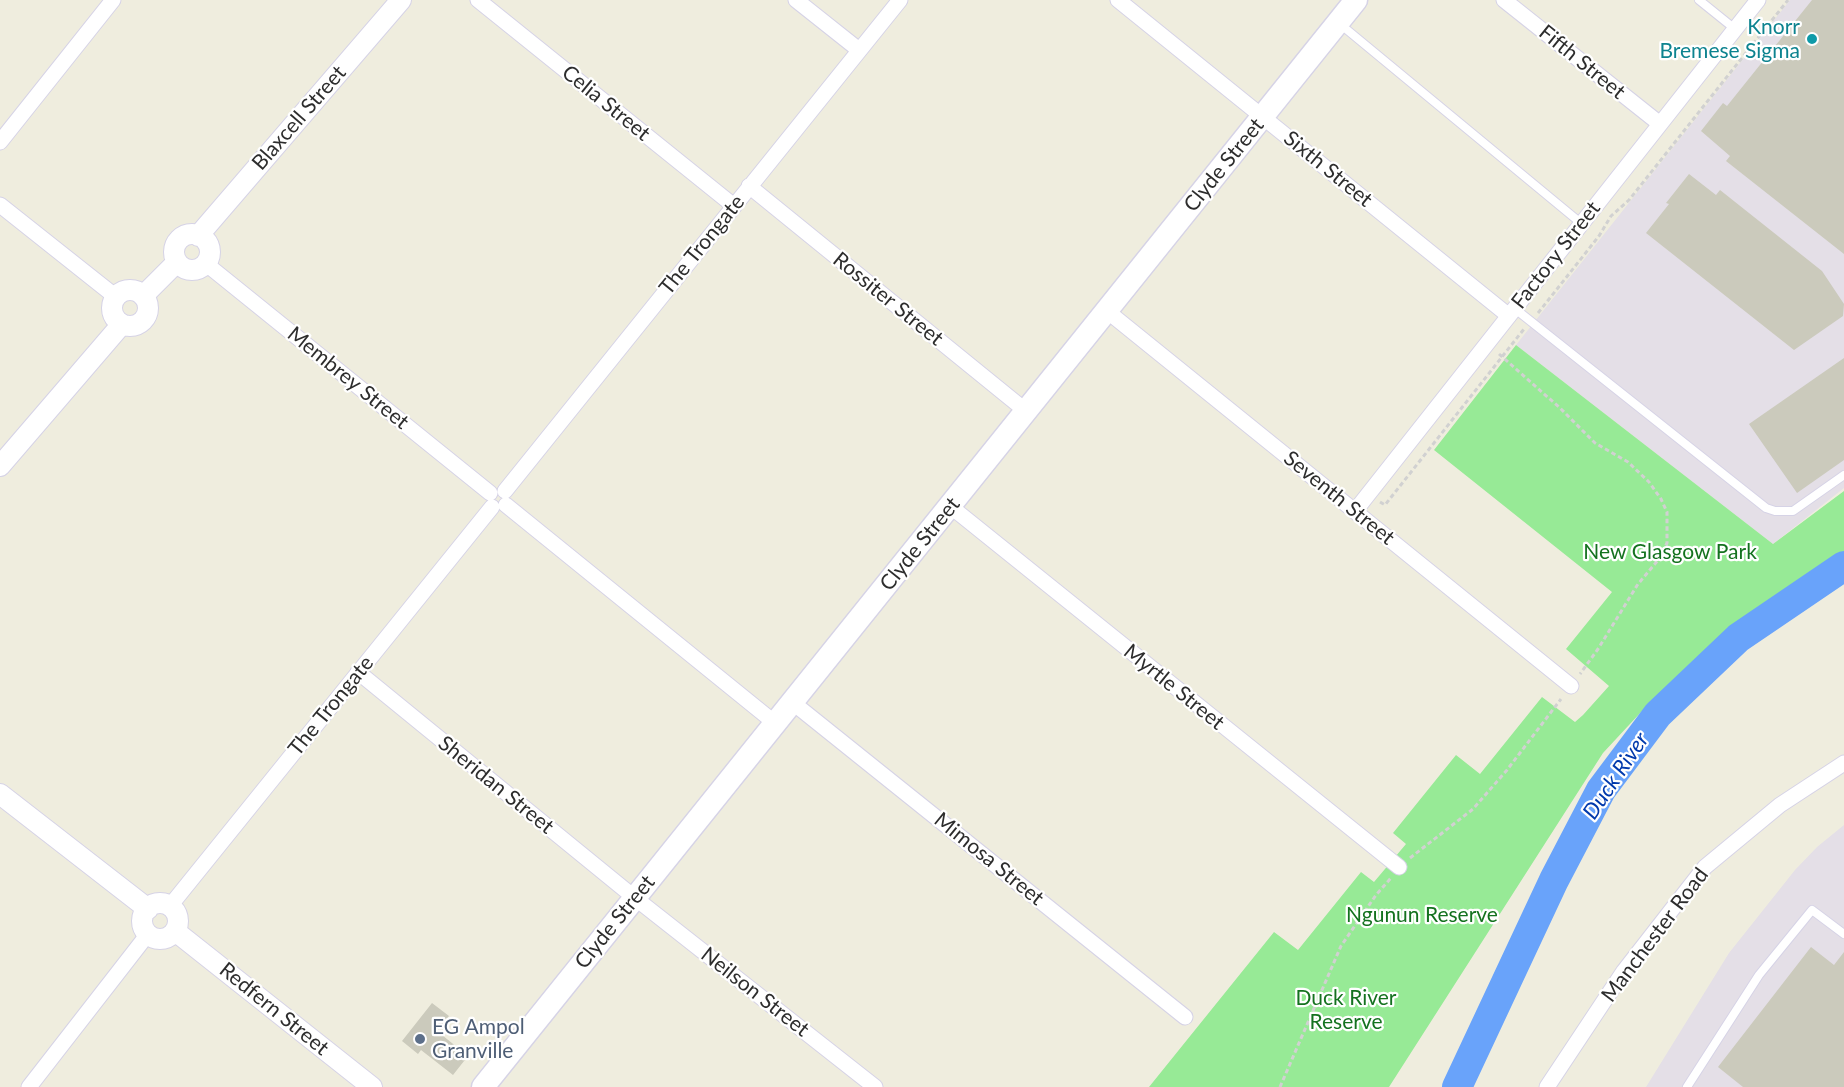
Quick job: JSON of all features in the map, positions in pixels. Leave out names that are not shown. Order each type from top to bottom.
[{"type":"main road","name":"Clyde Street","points":[[483,1087],[1356,0]]},
{"type":"street","points":[[0,142],[113,0]]},
{"type":"street","name":"Blaxcell Street","points":[[198,236],[401,0]]},
{"type":"street","name":"Celia Street","points":[[478,0],[734,206]]},
{"type":"street","points":[[796,0],[859,50]]},
{"type":"street","name":"The Trongate","points":[[170,906],[900,0]]},
{"type":"street","name":"Sixth Street","points":[[1118,0],[1512,312]]},
{"type":"street","name":"Fifth Street","points":[[1503,0],[1660,124]]},
{"type":"street","name":"Factory Street","points":[[1355,511],[1758,0]]},
{"type":"street","name":"Rossiter Street","points":[[750,186],[1026,411]]},
{"type":"street","points":[[0,205],[116,297]]},
{"type":"street","points":[[187,236],[198,236],[209,248],[208,259],[196,270],[186,269],[177,262],[174,252],[178,242],[187,236]]},
{"type":"street","points":[[143,296],[177,262]]},
{"type":"street","name":"Membrey Street","points":[[205,263],[775,723]]},
{"type":"street","points":[[129,290],[143,296],[147,308],[144,319],[134,325],[117,321],[112,312],[113,301],[116,297],[129,290]]},
{"type":"street","name":"Seventh Street","points":[[1107,311],[1571,686]]},
{"type":"street","points":[[0,465],[122,324]]},
{"type":"street","name":"Myrtle Street","points":[[950,506],[1399,867]]},
{"type":"street","name":"Sheridan Street","points":[[358,672],[635,898]]},
{"type":"street","name":"Mimosa Street","points":[[792,702],[1185,1017]]},
{"type":"street","name":"Manchester Road","points":[[1547,1087],[1624,971],[1705,867],[1780,805],[1844,763]]},
{"type":"street","points":[[0,794],[148,909]]},
{"type":"street","name":"Neilson Street","points":[[635,898],[875,1087]]},
{"type":"street","points":[[158,903],[170,906],[178,921],[175,931],[165,938],[148,934],[143,924],[148,909],[158,903]]},
{"type":"street","name":"Redfern Street","points":[[175,931],[372,1087]]},
{"type":"street","points":[[29,1087],[148,934]]},
{"type":"lane","points":[[1699,0],[1735,29]]},
{"type":"lane","points":[[1338,23],[1582,224]]},
{"type":"lane","points":[[1512,312],[1531,322],[1766,508],[1775,511],[1793,511],[1844,475]]},
{"type":"lane","points":[[1687,1087],[1760,975],[1812,910],[1844,933]]},
{"type":"path","points":[[1369,494],[1385,505],[1599,236],[1611,216],[1629,200],[1788,0]]},
{"type":"path","points":[[1280,1087],[1341,946],[1376,895],[1399,867],[1473,808],[1507,770],[1598,649],[1638,584],[1659,559],[1667,543],[1667,512],[1649,482],[1628,462],[1595,443],[1560,408],[1486,343]]},
{"type":"shaded area","points":[[1790,0],[1844,0],[1844,488],[1773,544],[1516,345]]},
{"type":"shaded area","points":[[1844,825],[1844,1087],[1646,1087],[1729,953],[1795,870],[1817,847]]},
{"type":"green space","points":[[1516,345],[1773,544],[1844,491],[1844,557],[1702,654],[1642,711],[1603,753],[1389,1087],[1149,1087],[1274,932],[1298,950],[1361,872],[1374,882],[1406,844],[1393,833],[1456,755],[1480,774],[1542,697],[1575,722],[1609,686],[1566,649],[1612,592],[1434,450]]},
{"type":"building","points":[[1812,0],[1844,0],[1844,254],[1726,161],[1730,156],[1701,131],[1723,103],[1727,106]]},
{"type":"building","points":[[1689,174],[1716,195],[1720,190],[1822,271],[1844,304],[1843,316],[1794,350],[1646,233]]},
{"type":"building","points":[[1844,358],[1844,460],[1797,493],[1749,424]]},
{"type":"building","points":[[1811,947],[1834,965],[1844,952],[1844,1087],[1743,1087],[1718,1067]]},
{"type":"building","points":[[432,1003],[449,1016],[437,1031],[468,1056],[453,1075],[421,1050],[418,1054],[402,1041]]},
{"type":"waterway","name":"Duck River","points":[[1457,1087],[1554,880],[1601,790],[1658,714],[1738,638],[1844,566]]},
{"type":"place","name":"Knorr Bremese Sigma","points":[[1812,39]]},
{"type":"place","name":"EG Ampol Granville","points":[[420,1039]]},
{"type":"park label","name":"New Glasgow Park","points":[[1670,552]]},
{"type":"park label","name":"Ngunun Reserve","points":[[1422,915]]},
{"type":"park label","name":"Duck River Reserve","points":[[1346,1010]]}]
